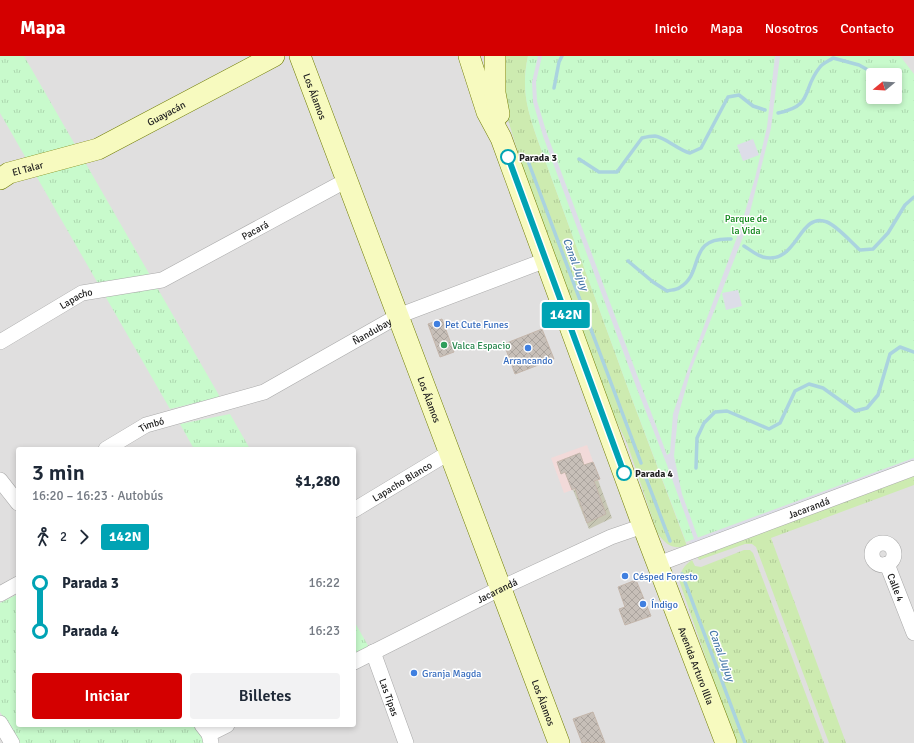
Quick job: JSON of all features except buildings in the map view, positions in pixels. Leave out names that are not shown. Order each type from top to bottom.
[{"type":"street","name":"Guayacán","points":[[55,160],[98,148],[274,56]]},
{"type":"street","name":"Los Álamos","points":[[300,56],[559,743]]},
{"type":"street","name":"Avenida Arturo Illia","points":[[468,56],[487,112],[501,138],[643,526],[726,743]]},
{"type":"street","name":"Avenida Arturo Illia","points":[[495,56],[494,94],[501,138]]},
{"type":"street","name":"El Talar","points":[[0,179],[9,174],[55,160]]},
{"type":"street","name":"Pacará","points":[[162,280],[347,180]]},
{"type":"street","name":"Ñandubay","points":[[202,410],[264,392],[398,316],[546,260]]},
{"type":"street","name":"Lapacho","points":[[0,342],[82,293],[162,280]]},
{"type":"street","name":"Timbó","points":[[109,447],[146,425],[202,410]]},
{"type":"street","name":"Lapacho Blanco","points":[[356,509],[450,452]]},
{"type":"street","name":"Jacarandá","points":[[658,564],[914,468]]},
{"type":"street","points":[[0,480],[16,500]]},
{"type":"street","name":"Jacarandá","points":[[356,661],[501,588],[612,537],[643,526]]},
{"type":"street","name":"Calle 4","points":[[887,564],[914,634]]},
{"type":"street","points":[[0,594],[16,585]]},
{"type":"street","name":"Las Tipas","points":[[373,652],[406,743]]},
{"type":"street","points":[[0,723],[12,743]]},
{"type":"street","points":[[208,734],[223,727]]},
{"type":"shaded area","points":[[0,56],[914,56],[914,743],[0,743]]},
{"type":"shaded area","points":[[538,56],[542,56],[536,82],[537,101],[547,134],[667,455],[670,453],[673,414],[740,229],[755,178],[767,127],[775,56],[780,56],[771,128],[745,232],[691,370],[678,416],[674,456],[682,494],[698,538],[914,458],[914,463],[691,545],[690,541],[694,539],[543,136],[533,102],[532,82]]},
{"type":"shaded area","points":[[753,139],[759,155],[743,161],[737,145]]},
{"type":"shaded area","points":[[738,290],[742,306],[726,310],[722,293]]},
{"type":"shaded area","points":[[587,445],[600,480],[564,493],[551,458]]},
{"type":"shaded area","points":[[598,480],[612,518],[589,529],[573,490]]},
{"type":"green space","points":[[0,56],[24,56],[220,397],[170,409],[0,113]]},
{"type":"green space","points":[[500,56],[528,56],[525,88],[533,127],[687,546],[677,547],[669,545],[657,532],[627,443],[608,404],[541,228],[505,110]]},
{"type":"green space","name":"Parque de la Vida","points":[[528,56],[900,56],[914,74],[914,458],[686,542],[629,391],[537,138],[528,108],[525,79]]},
{"type":"green space","points":[[230,414],[249,447],[193,447],[180,424]]},
{"type":"green space","points":[[914,476],[914,485],[771,538],[846,743],[829,743],[756,547],[752,544],[745,544],[699,560],[697,556]]},
{"type":"green space","points":[[744,550],[750,550],[753,553],[824,743],[735,743],[680,583],[680,576],[682,570],[692,560],[695,566],[701,567]]},
{"type":"green space","points":[[16,595],[16,727],[196,727],[206,743],[20,743],[0,712],[0,603]]},
{"type":"green space","points":[[356,624],[370,649],[356,656]]},
{"type":"waterway","points":[[554,88],[559,62],[562,56]]},
{"type":"waterway","points":[[778,113],[798,106],[806,96],[814,75],[824,63],[833,58],[859,65],[866,69]]},
{"type":"waterway","points":[[579,159],[599,172],[617,172],[642,138],[653,136],[659,137],[690,153],[701,148],[728,97],[739,95],[753,106],[765,110]]},
{"type":"waterway","name":"Canal Jujuy","points":[[528,161],[641,463]]},
{"type":"waterway","points":[[744,246],[760,256],[775,258],[784,254],[803,231],[810,224],[817,221],[831,224],[860,250],[873,249],[888,233],[905,205],[914,197]]},
{"type":"waterway","points":[[628,261],[653,282],[667,291],[675,290],[687,282],[692,274],[701,250],[707,244],[717,240],[731,239]]},
{"type":"waterway","points":[[696,468],[697,438],[704,423],[715,412],[727,411],[769,429],[780,423],[795,391],[809,384],[823,388],[855,411],[867,408],[878,395],[890,354],[900,347],[914,352]]},
{"type":"waterway","name":"Canal Jujuy","points":[[646,478],[670,541]]},
{"type":"waterway","name":"Canal Jujuy","points":[[682,574],[745,743]]},
{"type":"bus line","name":"142N","points":[[508,157],[624,473]]},
{"type":"place","name":"Parada 3","points":[[508,157]]},
{"type":"place","name":"Pet Cute Funes","points":[[437,324]]},
{"type":"place","name":"Valca Espacio","points":[[444,345]]},
{"type":"place","name":"Arrancando","points":[[528,348]]},
{"type":"place","name":"Parada 4","points":[[624,473]]},
{"type":"place","name":"Césped Foresto","points":[[625,576]]},
{"type":"place","name":"Índigo","points":[[643,604]]},
{"type":"place","name":"Granja Magda","points":[[414,673]]}]
